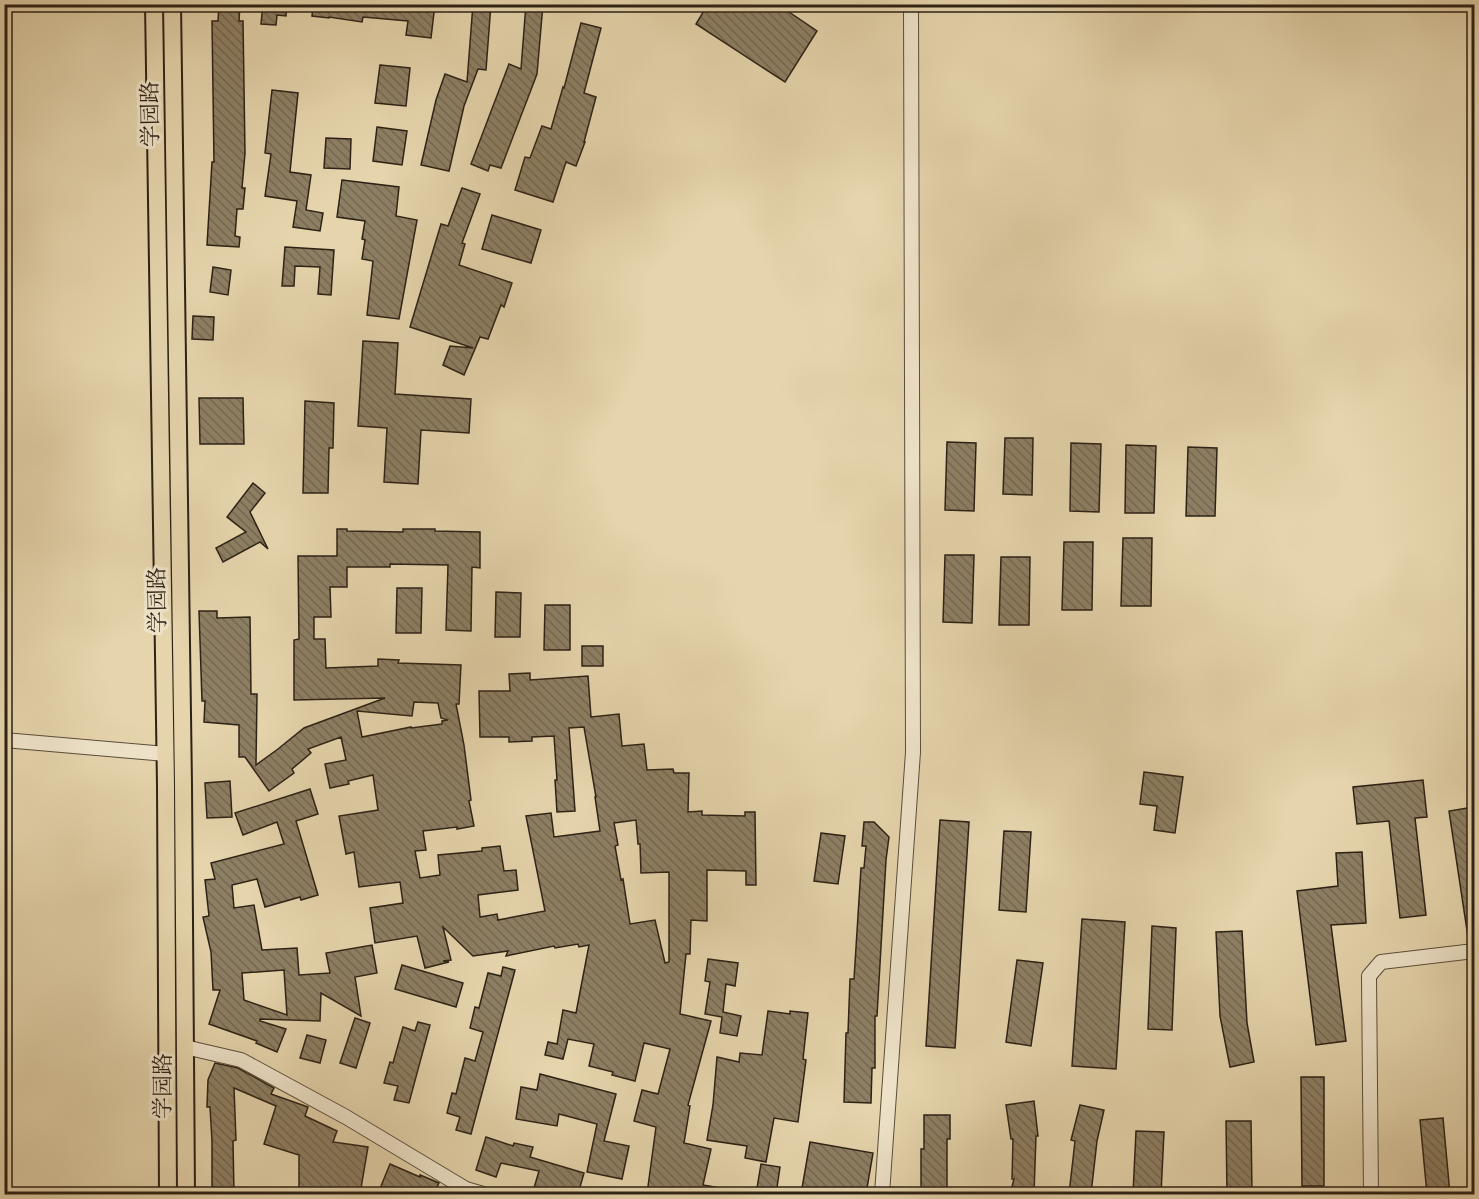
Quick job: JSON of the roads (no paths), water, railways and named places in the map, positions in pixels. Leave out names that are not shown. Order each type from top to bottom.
[{"type":"main road","points":[[154,4],[166,754],[168,1194]]},
{"type":"main road","name":"学园路","points":[[172,4],[183,764],[186,1194]]},
{"type":"street","points":[[882,1194],[912,752],[911,4]]},
{"type":"street","points":[[4,740],[166,754]]},
{"type":"street","points":[[1371,1194],[1369,976],[1381,962],[1474,951]]},
{"type":"street","points":[[185,1047],[241,1060],[346,1117],[466,1189],[483,1194]]}]
